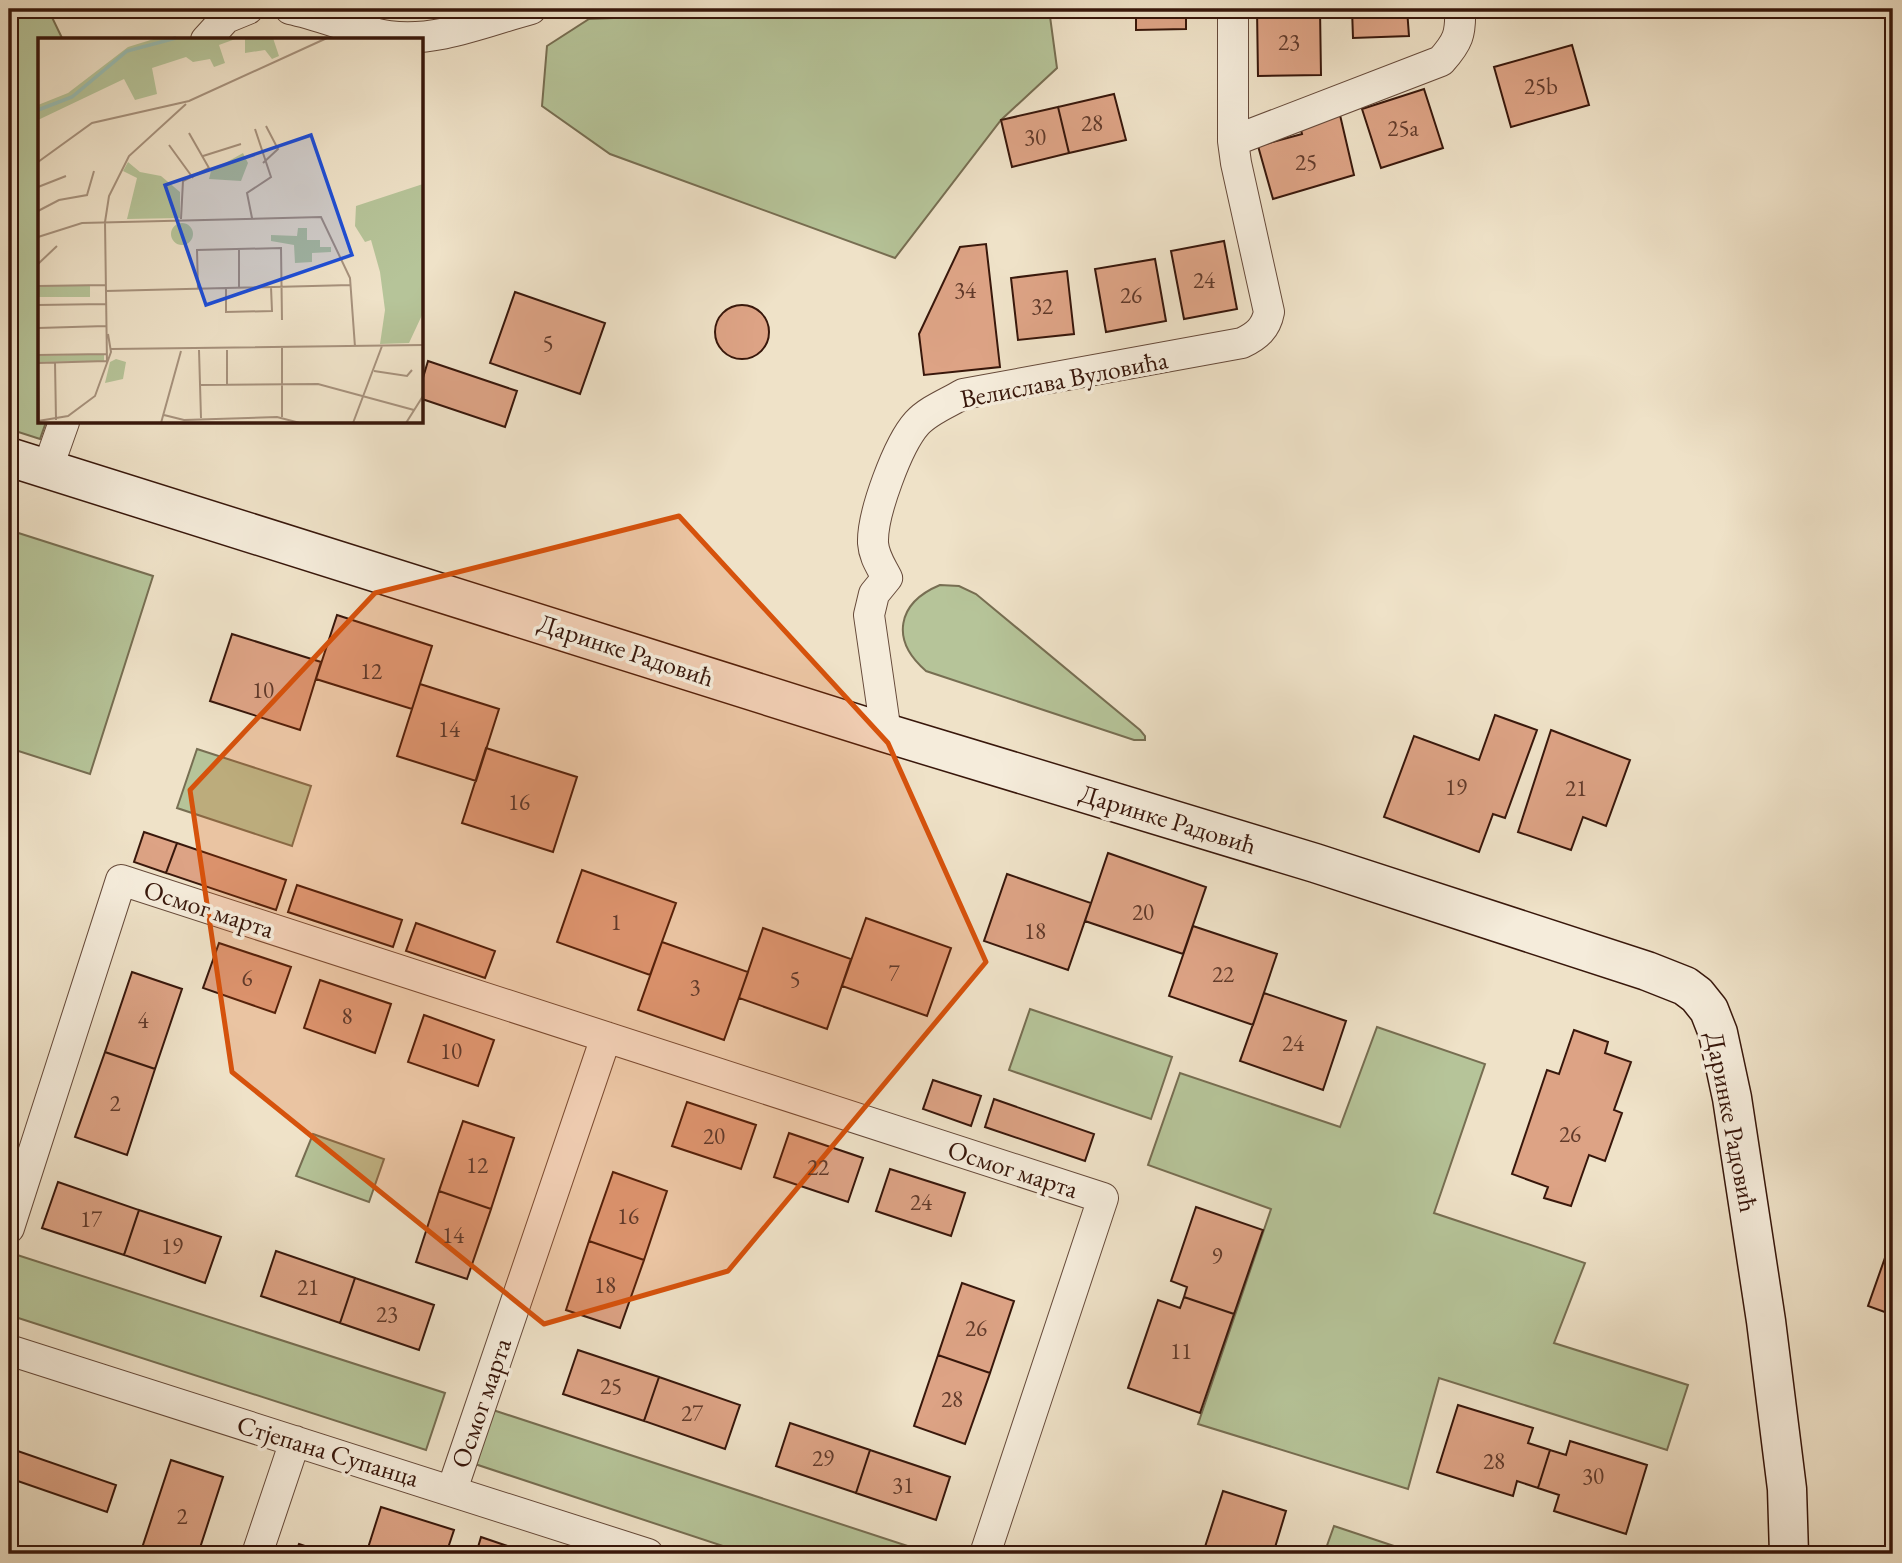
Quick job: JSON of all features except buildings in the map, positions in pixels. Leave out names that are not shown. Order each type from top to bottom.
[{"type":"street","points":[[208,38],[226,18],[248,9]]},
{"type":"street","points":[[290,9],[354,18],[388,36],[422,36],[531,9]]},
{"type":"street","name":"Велислава Вуловића","points":[[886,733],[869,615],[874,594],[887,578],[876,558],[873,543],[875,522],[901,449],[918,422],[963,394],[1242,343],[1253,338],[1267,324],[1269,312],[1233,141],[1233,9]]},
{"type":"street","points":[[1233,141],[1441,61],[1454,47],[1461,30],[1460,9]]},
{"type":"street","points":[[47,470],[63,424]]},
{"type":"street","name":"Даринке Радовић","points":[[9,457],[886,733],[1315,863],[1647,971],[1685,986],[1697,995],[1709,1010],[1718,1033],[1732,1098],[1766,1321],[1787,1489],[1789,1554]]},
{"type":"street","name":"Осмог марта","points":[[9,1228],[121,880],[1103,1198],[985,1554]]},
{"type":"street","name":"Осмог марта","points":[[452,1490],[606,1037]]},
{"type":"street","name":"Стјепана Супанца","points":[[9,1350],[648,1554]]},
{"type":"street","points":[[257,1554],[295,1441]]},
{"type":"highlighted area","points":[[679,516],[888,743],[986,962],[728,1271],[544,1324],[232,1072],[190,790],[375,593]]},
{"type":"green space","points":[[9,9],[48,9],[62,38],[38,38],[38,424],[45,424],[40,439],[9,429]]},
{"type":"green space","points":[[712,9],[1049,9],[1057,68],[1001,120],[895,258],[610,154],[542,106],[547,46],[589,19],[688,15]]},
{"type":"green space","points":[[9,530],[153,576],[90,774],[9,748]]},
{"type":"green space","points":[[940,585],[959,586],[976,594],[1140,730],[1145,740],[1134,740],[926,671],[907,647],[903,623],[915,602]]},
{"type":"green space","points":[[197,749],[311,786],[292,846],[177,808]]},
{"type":"green space","points":[[1030,1009],[1172,1057],[1151,1119],[1009,1070]]},
{"type":"green space","points":[[1377,1027],[1485,1064],[1434,1213],[1585,1263],[1554,1343],[1688,1385],[1667,1450],[1439,1378],[1408,1489],[1198,1424],[1271,1209],[1148,1165],[1180,1073],[1340,1127]]},
{"type":"green space","points":[[313,1134],[384,1159],[369,1202],[296,1176]]},
{"type":"green space","points":[[11,1253],[445,1393],[426,1450],[9,1315]]},
{"type":"green space","points":[[493,1410],[932,1554],[747,1554],[475,1464]]},
{"type":"green space","points":[[1334,1526],[1418,1554],[1324,1554]]}]
